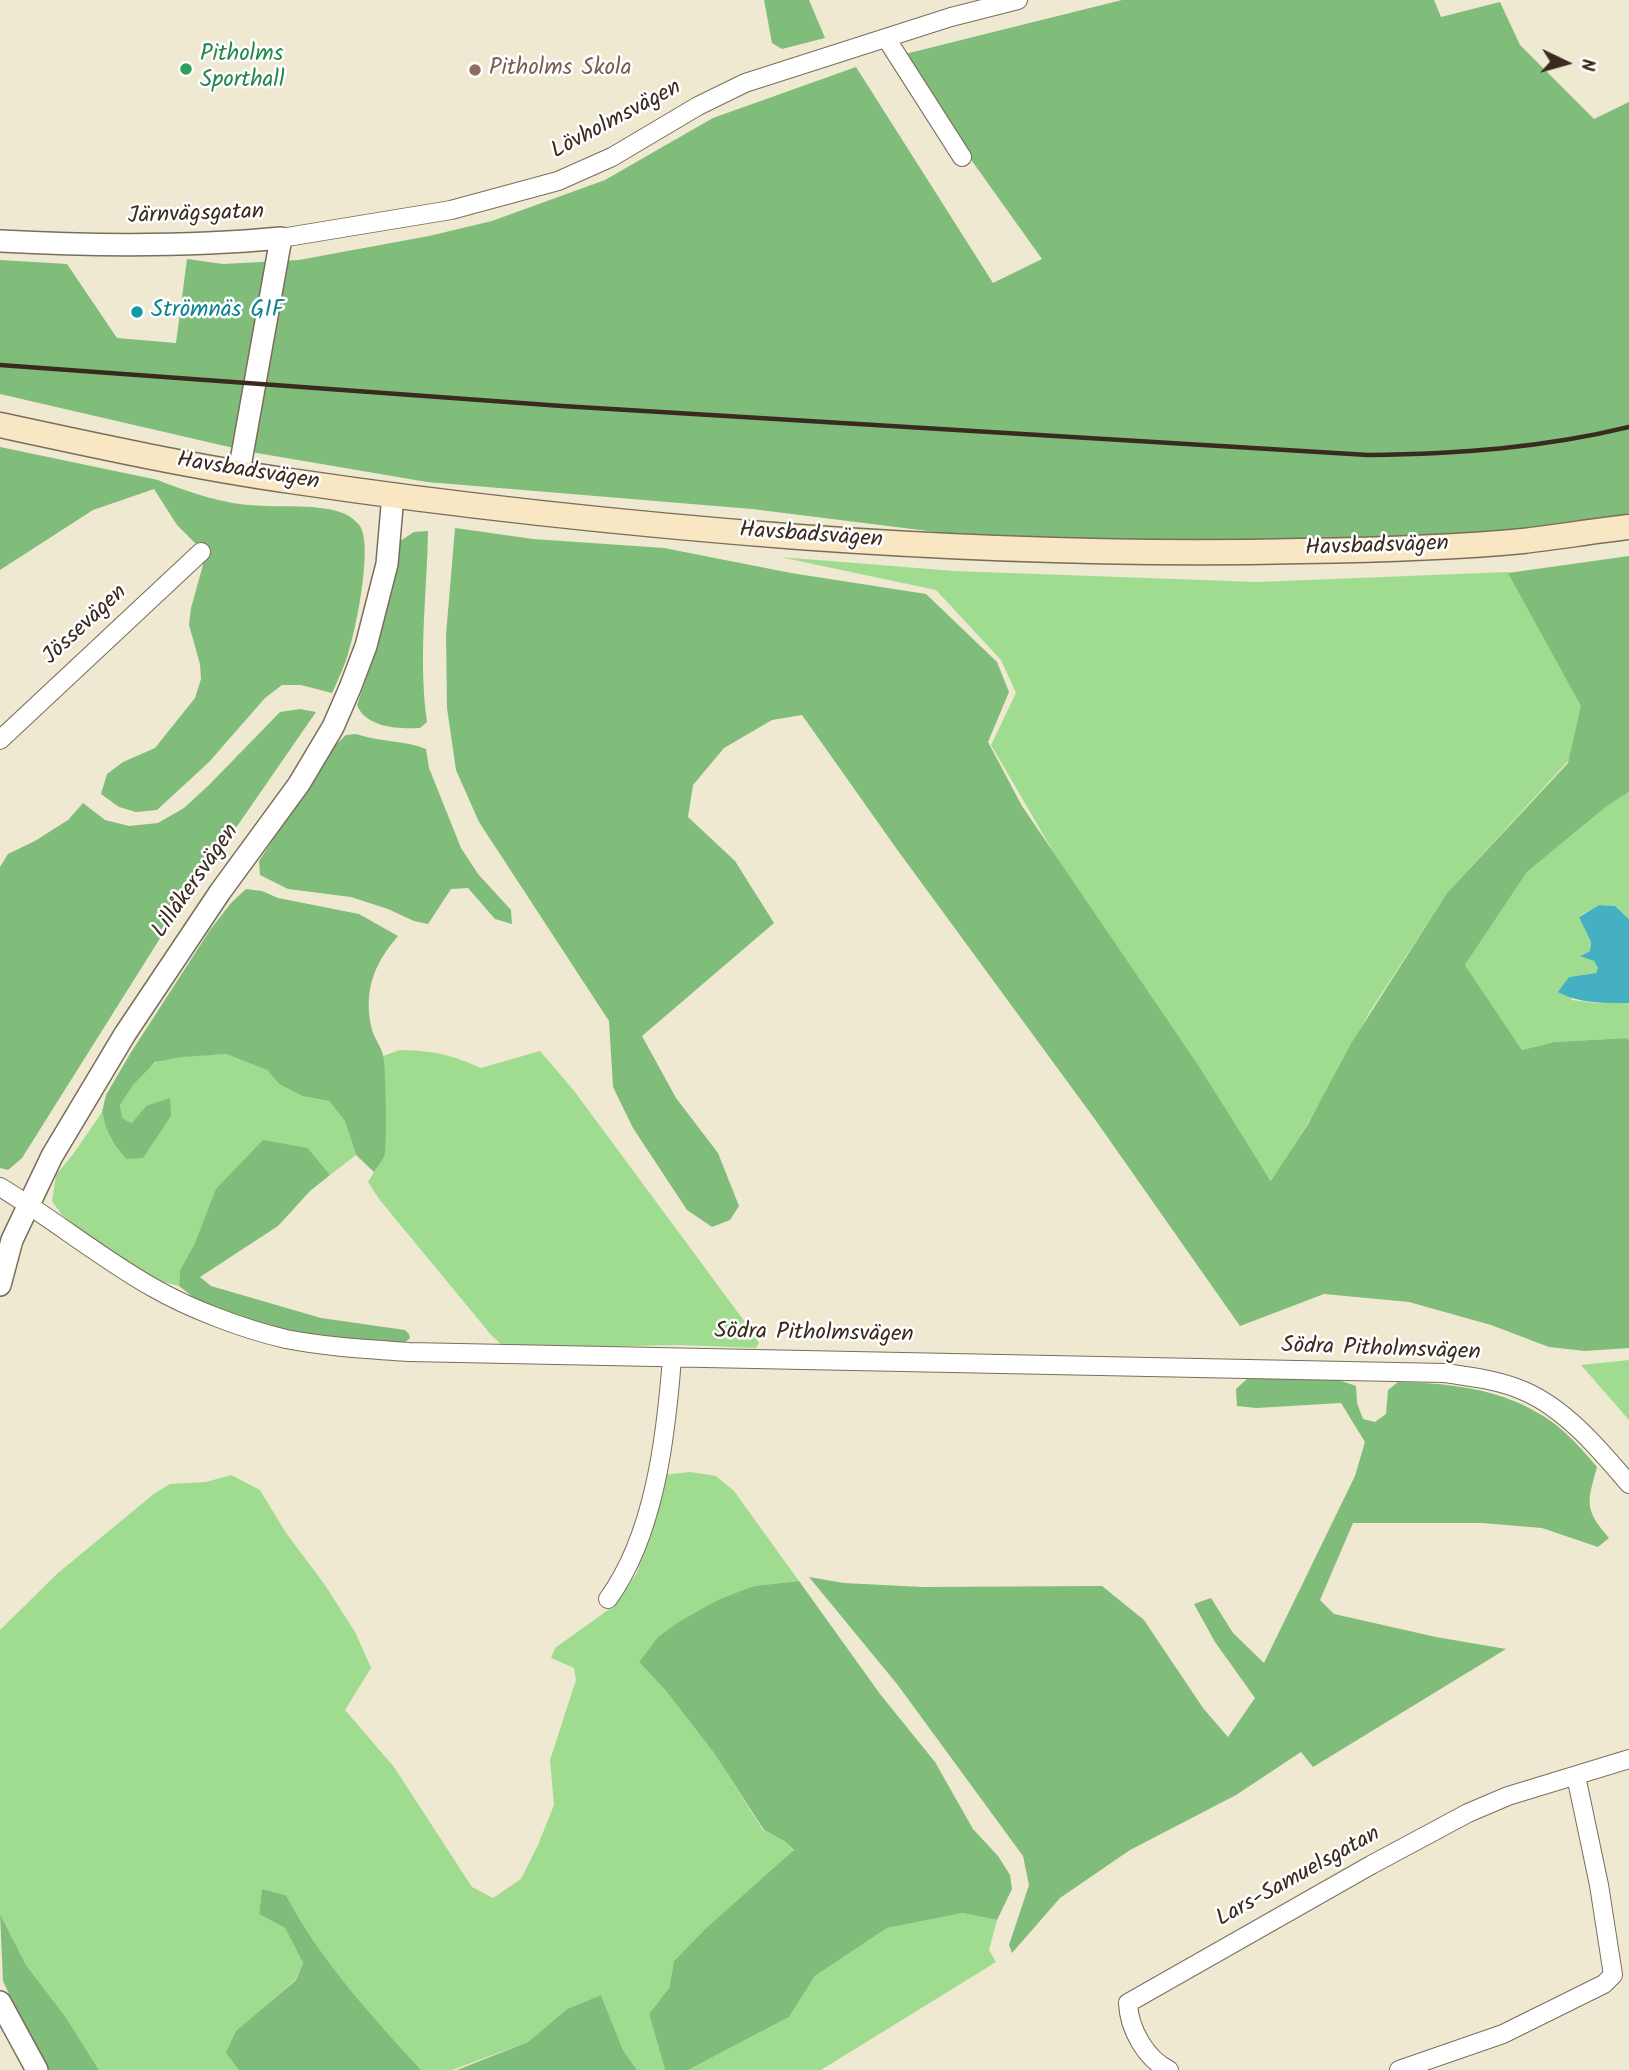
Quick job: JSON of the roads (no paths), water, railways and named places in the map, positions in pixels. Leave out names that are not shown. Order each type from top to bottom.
[{"type":"main road","name":"Havsbadsvägen","points":[[0,425],[136,455],[393,495],[708,530],[1003,549],[1152,553],[1398,549],[1522,541],[1629,527]]},
{"type":"street","name":"Lövholmsvägen","points":[[281,238],[451,210],[558,181],[612,157],[698,106],[745,83],[951,17],[1018,0]]},
{"type":"street","points":[[886,38],[962,157]]},
{"type":"street","name":"Järnvägsgatan","points":[[0,240],[161,245],[281,238],[239,472]]},
{"type":"street","name":"Lillåkersvägen","points":[[0,1284],[12,1240],[52,1156],[125,1034],[220,892],[299,784],[332,727],[366,646],[387,564],[393,495]]},
{"type":"street","name":"Jössevägen","points":[[2,735],[201,552]]},
{"type":"street","name":"Södra Pitholmsvägen","points":[[0,1187],[96,1253],[154,1288],[216,1316],[285,1338],[336,1346],[408,1352],[1445,1373],[1493,1380],[1525,1391],[1553,1408],[1584,1435],[1629,1484]]},
{"type":"street","points":[[608,1599],[624,1578],[649,1506],[660,1462],[672,1358]]},
{"type":"street","name":"Lars-Samuelsgatan","points":[[1169,2070],[1158,2065],[1142,2044],[1129,2018],[1128,2003],[1468,1813],[1508,1796],[1629,1759]]},
{"type":"street","points":[[1399,2070],[1503,2034],[1604,1984],[1613,1975],[1599,1885],[1576,1776]]},
{"type":"street","points":[[0,2002],[37,2070]]},
{"type":"water","points":[[1599,905],[1615,906],[1629,919],[1629,1003],[1584,1001],[1558,992],[1569,977],[1596,973],[1598,968],[1594,961],[1580,956],[1590,951],[1591,942],[1579,917]]},
{"type":"railway","points":[[0,365],[562,406],[1368,455],[1532,445],[1629,427]]},
{"type":"place","name":"Pitholms Sporthall","points":[[186,69]]},
{"type":"place","name":"Pitholms Skola","points":[[475,70]]},
{"type":"place","name":"Strömnäs GIF","points":[[137,312]]}]
